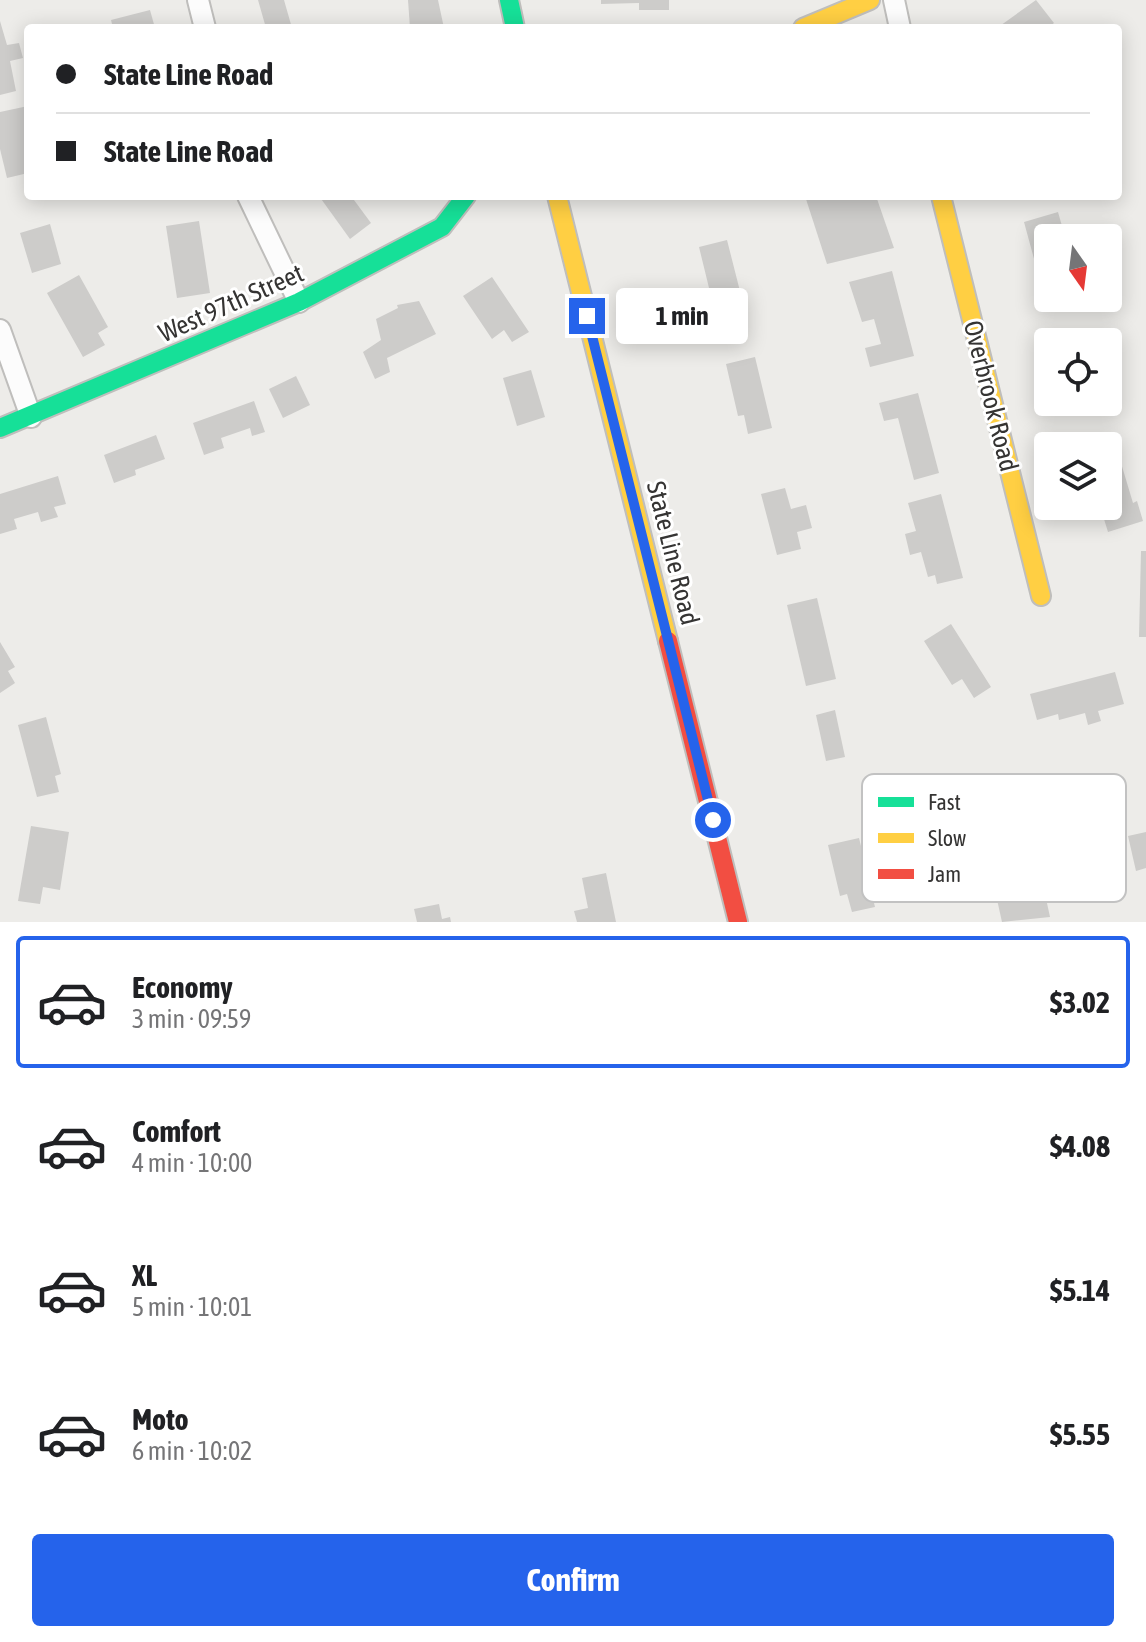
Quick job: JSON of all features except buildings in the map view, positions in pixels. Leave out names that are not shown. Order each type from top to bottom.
[{"type":"street","points":[[198,0],[204,24]]},
{"type":"street","points":[[509,0],[514,24]]},
{"type":"street","points":[[813,24],[870,0]]},
{"type":"street","points":[[894,0],[899,24]]},
{"type":"street","points":[[250,200],[299,302]]},
{"type":"street","name":"West 97th Street","points":[[0,428],[299,302],[442,227],[463,200]]},
{"type":"street","name":"State Line Road","points":[[558,200],[738,922]]},
{"type":"street","name":"Overbrook Road","points":[[942,200],[1041,596]]},
{"type":"street","points":[[0,330],[31,417]]},
{"type":"traffic: fast","points":[[509,0],[514,24]]},
{"type":"traffic: fast","points":[[0,428],[299,302],[442,227],[463,200]]},
{"type":"traffic: slow","points":[[813,24],[870,0]]},
{"type":"traffic: slow","points":[[558,200],[668,641]]},
{"type":"traffic: slow","points":[[942,200],[1041,596]]},
{"type":"traffic: jam","points":[[668,641],[738,922]]},
{"type":"route","points":[[587,316],[713,820]]}]
